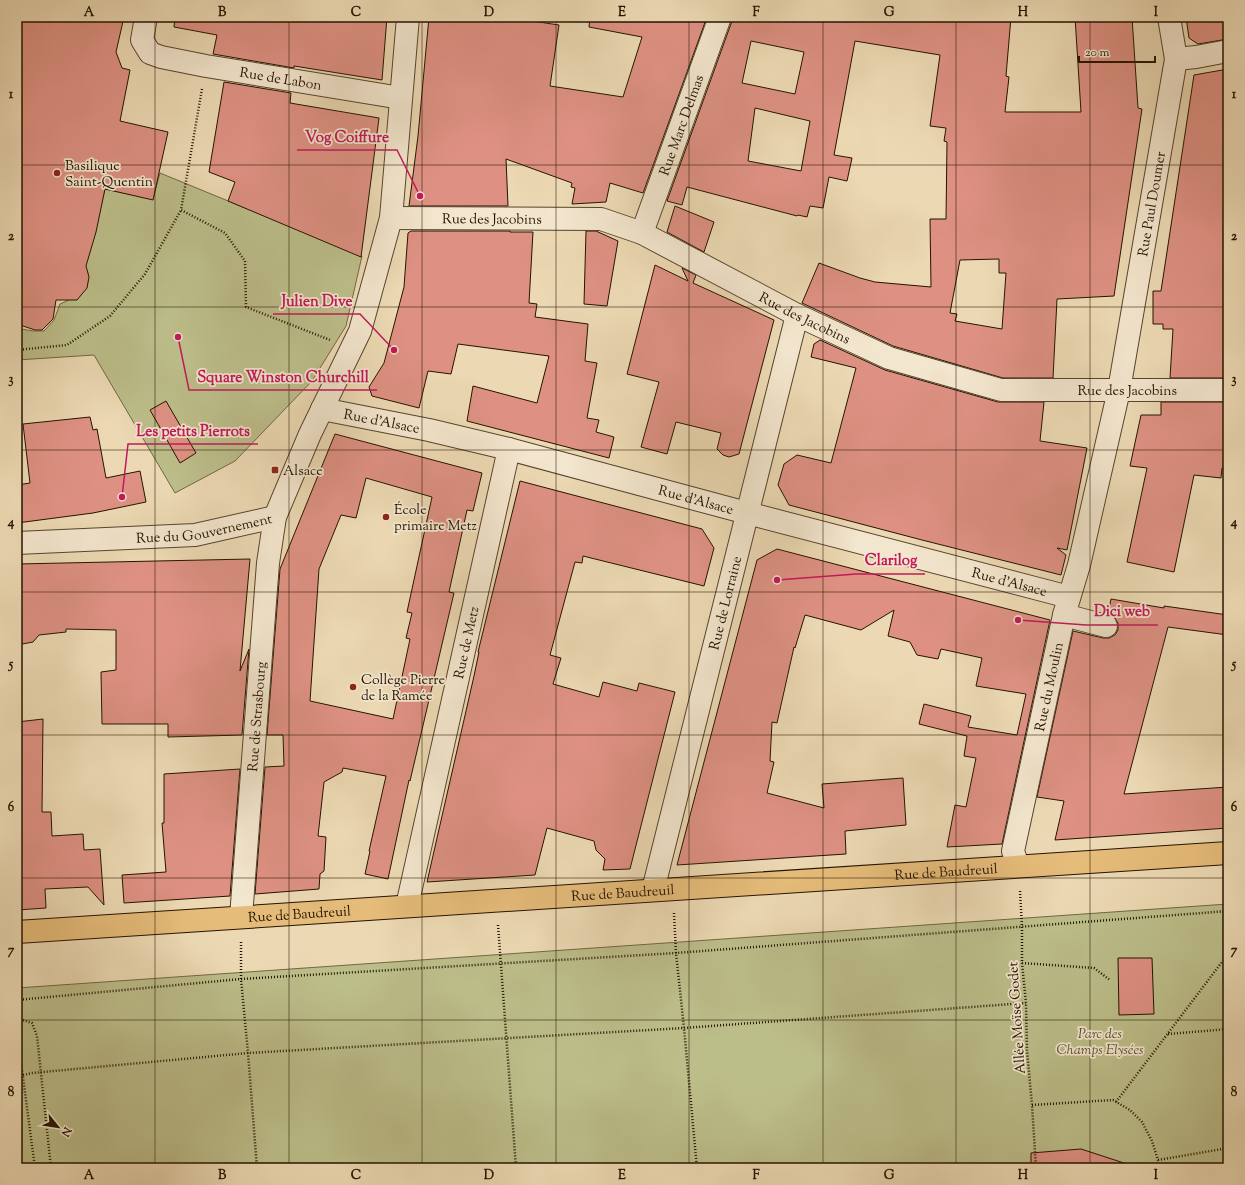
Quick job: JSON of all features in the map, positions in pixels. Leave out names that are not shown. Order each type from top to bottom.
[{"type":"main road","name":"Rue de Baudreuil","points":[[17,932],[1228,853]]},
{"type":"street","name":"Rue de Labon","points":[[146,17],[142,40],[150,54],[206,66],[402,98]]},
{"type":"street","name":"Rue du Gouvernement","points":[[17,543],[195,535],[275,517],[322,409],[360,331],[391,218],[408,17]]},
{"type":"street","name":"Rue Marc Delmas","points":[[642,233],[720,17]]},
{"type":"street","name":"Rue Paul Doumer","points":[[1119,390],[1176,59],[1169,17]]},
{"type":"street","points":[[1176,59],[1196,58],[1228,51]]},
{"type":"street","name":"Rue des Jacobins","points":[[391,218],[601,219],[642,233],[797,315],[889,358],[1001,390],[1228,390]]},
{"type":"street","name":"Rue de Lorraine","points":[[663,890],[748,513],[797,315]]},
{"type":"street","name":"Rue du Moulin","points":[[1018,866],[1013,851],[1067,606],[1079,565],[1119,390]]},
{"type":"street","name":"Rue d'Alsace","points":[[322,409],[429,430],[509,449],[748,513],[1067,606],[1106,626]]},
{"type":"street","name":"Rue de Metz","points":[[407,906],[509,449]]},
{"type":"street","name":"Rue de Strasbourg","points":[[241,917],[268,563],[275,517]]},
{"type":"path","points":[[17,350],[67,345],[110,316],[145,274],[181,210],[206,66]]},
{"type":"path","points":[[181,210],[226,233],[245,261],[246,307],[336,342]]},
{"type":"path","name":"Allée Moïse Godet","points":[[1018,866],[1022,927],[1022,963],[1026,1003],[1027,1050],[1036,1168]]},
{"type":"path","points":[[663,890],[676,953],[697,1168]]},
{"type":"path","points":[[497,900],[516,1168]]},
{"type":"path","points":[[17,1000],[241,979],[676,953],[1228,911]]},
{"type":"path","points":[[241,917],[241,979],[258,1168]]},
{"type":"path","points":[[1116,1102],[1228,954]]},
{"type":"path","points":[[1022,963],[1094,968],[1110,980]]},
{"type":"path","points":[[23,1075],[41,1072],[248,1053],[684,1028],[1026,1003]]},
{"type":"path","points":[[17,1021],[22,1020],[32,1023],[38,1036],[51,1168]]},
{"type":"path","points":[[1168,1034],[1228,1029]]},
{"type":"path","points":[[17,1032],[35,1168]]},
{"type":"path","points":[[1032,1105],[1113,1100],[1130,1110],[1142,1122],[1152,1141],[1158,1160],[1156,1168]]},
{"type":"path","points":[[1158,1160],[1228,1148]]},
{"type":"green space","points":[[160,173],[362,256],[346,326],[312,381],[235,461],[175,493],[94,355],[17,360],[17,324],[21,329],[44,331],[54,320],[60,304],[72,298],[86,286],[88,282],[84,280],[88,272],[86,269],[83,270],[105,189],[153,199]]},
{"type":"green space","name":"Parc des Champs Elysées","points":[[1228,904],[1228,1168],[17,1168],[17,988]]},
{"type":"building","name":"Basilique Saint-Quentin","points":[[17,17],[124,17],[116,52],[122,68],[130,70],[120,121],[168,132],[153,200],[105,189],[96,232],[86,266],[89,277],[87,288],[77,300],[56,300],[53,319],[42,330],[35,330],[17,324]]},
{"type":"building","points":[[175,17],[387,17],[382,80],[294,66],[294,68],[213,54],[217,35],[174,27]]},
{"type":"building","points":[[429,17],[505,17],[559,25],[550,86],[623,97],[642,37],[589,27],[590,17],[707,17],[643,193],[610,183],[606,202],[572,204],[575,188],[571,187],[572,183],[506,159],[508,206],[409,206],[418,136]]},
{"type":"building","points":[[732,17],[1011,17],[1006,76],[1009,77],[1005,112],[1081,112],[1075,17],[1132,17],[1138,108],[1142,109],[1114,296],[1057,299],[1053,378],[1003,378],[893,346],[802,303],[819,263],[875,282],[931,287],[930,219],[946,219],[947,142],[944,141],[946,128],[930,126],[940,55],[855,41],[834,155],[852,158],[847,181],[829,177],[823,208],[810,206],[807,217],[797,216],[687,187],[682,205],[667,201],[732,21]],"holes":[[[751,41],[804,52],[795,94],[742,83]],[[755,108],[810,121],[801,171],[748,161]],[[999,259],[999,273],[1006,273],[1002,329],[955,321],[957,314],[950,313],[960,260]]]},
{"type":"building","points":[[1186,17],[1228,17],[1228,39],[1198,44],[1189,38]]},
{"type":"building","points":[[1228,69],[1228,378],[1170,378],[1173,329],[1163,329],[1163,324],[1153,324],[1153,291],[1161,291],[1194,75]]},
{"type":"building","points":[[224,82],[291,93],[290,103],[379,118],[361,257],[228,201],[235,182],[209,172]]},
{"type":"building","points":[[675,206],[714,222],[704,252],[667,232]]},
{"type":"building","points":[[411,231],[533,232],[529,303],[537,304],[535,317],[588,324],[585,361],[597,363],[587,418],[599,420],[596,432],[614,437],[609,458],[467,421],[473,386],[537,403],[549,356],[458,344],[451,374],[428,371],[419,408],[372,396],[369,387],[384,363],[404,287],[408,233]]},
{"type":"building","points":[[586,231],[596,231],[618,241],[607,306],[584,304]]},
{"type":"building","points":[[655,265],[688,281],[682,268],[696,275],[693,283],[774,320],[739,454],[729,457],[723,455],[717,449],[721,433],[676,422],[667,454],[641,447],[659,382],[627,374]]},
{"type":"building","points":[[820,340],[885,370],[998,402],[1044,402],[1040,441],[1087,448],[1067,550],[1057,548],[1066,555],[1061,575],[789,505],[778,485],[784,464],[797,455],[831,463],[856,368],[811,357],[814,344]]},
{"type":"building","points":[[166,401],[196,453],[180,463],[150,410]]},
{"type":"building","points":[[1161,402],[1228,402],[1228,469],[1222,468],[1221,478],[1194,475],[1174,572],[1127,562],[1147,468],[1130,466],[1141,415],[1161,415]]},
{"type":"building","points":[[90,417],[93,430],[97,429],[106,478],[140,471],[146,502],[93,513],[17,523],[17,485],[30,483],[23,424]]},
{"type":"building","points":[[335,434],[482,473],[473,511],[467,510],[449,592],[454,593],[410,781],[409,780],[388,879],[365,874],[386,776],[343,768],[342,772],[324,782],[318,836],[326,837],[324,871],[320,874],[319,889],[255,894],[265,767],[284,766],[283,735],[267,735],[280,569]],"holes":[[[366,478],[432,497],[407,612],[412,613],[406,638],[410,639],[393,719],[310,701],[319,569],[341,515],[356,518]]]},
{"type":"building","points":[[520,481],[702,529],[714,548],[704,586],[583,556],[582,563],[575,562],[550,655],[561,658],[553,684],[599,697],[603,682],[637,691],[639,683],[675,692],[630,869],[603,870],[605,859],[596,850],[594,841],[547,828],[535,875],[427,882],[474,676],[478,652]]},
{"type":"building","points":[[777,549],[1050,620],[1002,844],[947,847],[955,805],[966,807],[976,758],[964,756],[967,736],[919,724],[924,704],[971,716],[968,727],[1017,735],[1026,694],[976,686],[982,658],[941,649],[938,659],[917,655],[910,642],[888,636],[894,610],[861,630],[805,615],[795,648],[794,647],[777,723],[772,722],[770,761],[774,762],[767,793],[824,808],[822,784],[903,778],[906,825],[845,831],[846,854],[677,865],[757,560]]},
{"type":"building","points":[[250,559],[240,671],[249,649],[242,735],[168,737],[168,724],[102,724],[101,672],[116,670],[116,630],[66,629],[66,632],[39,635],[33,642],[17,645],[17,564]]},
{"type":"building","points":[[1111,599],[1164,608],[1164,606],[1228,615],[1228,635],[1168,627],[1124,794],[1228,787],[1228,828],[1055,840],[1064,801],[1037,797],[1073,631],[1103,638],[1109,638],[1115,635],[1118,630],[1118,623],[1114,617],[1108,614]]},
{"type":"building","points":[[43,719],[42,812],[51,812],[52,836],[83,834],[84,850],[100,849],[104,905],[88,887],[45,889],[46,908],[17,910],[17,722]]},
{"type":"building","points":[[240,769],[230,896],[124,903],[122,875],[166,872],[162,823],[164,823],[164,774]]},
{"type":"building","points":[[1118,958],[1152,958],[1154,1014],[1119,1015]]},
{"type":"building","points":[[1081,1149],[1127,1164],[1127,1168],[1031,1168],[1031,1153]]},
{"type":"place","name":"Basilique Saint-Quentin","points":[[57,173]]},
{"type":"place","name":"Vog Coiffure","points":[[420,196]]},
{"type":"place","name":"Square Winston Churchill","points":[[178,337]]},
{"type":"place","name":"Julien Dive","points":[[394,350]]},
{"type":"place","name":"Alsace","points":[[275,470]]},
{"type":"place","name":"Les petits Pierrots","points":[[122,497]]},
{"type":"place","name":"École primaire Metz","points":[[386,517]]},
{"type":"place","name":"Clarilog","points":[[777,580]]},
{"type":"place","name":"Dici web","points":[[1018,620]]},
{"type":"place","name":"Collège Pierre de la Ramée","points":[[353,687]]}]
